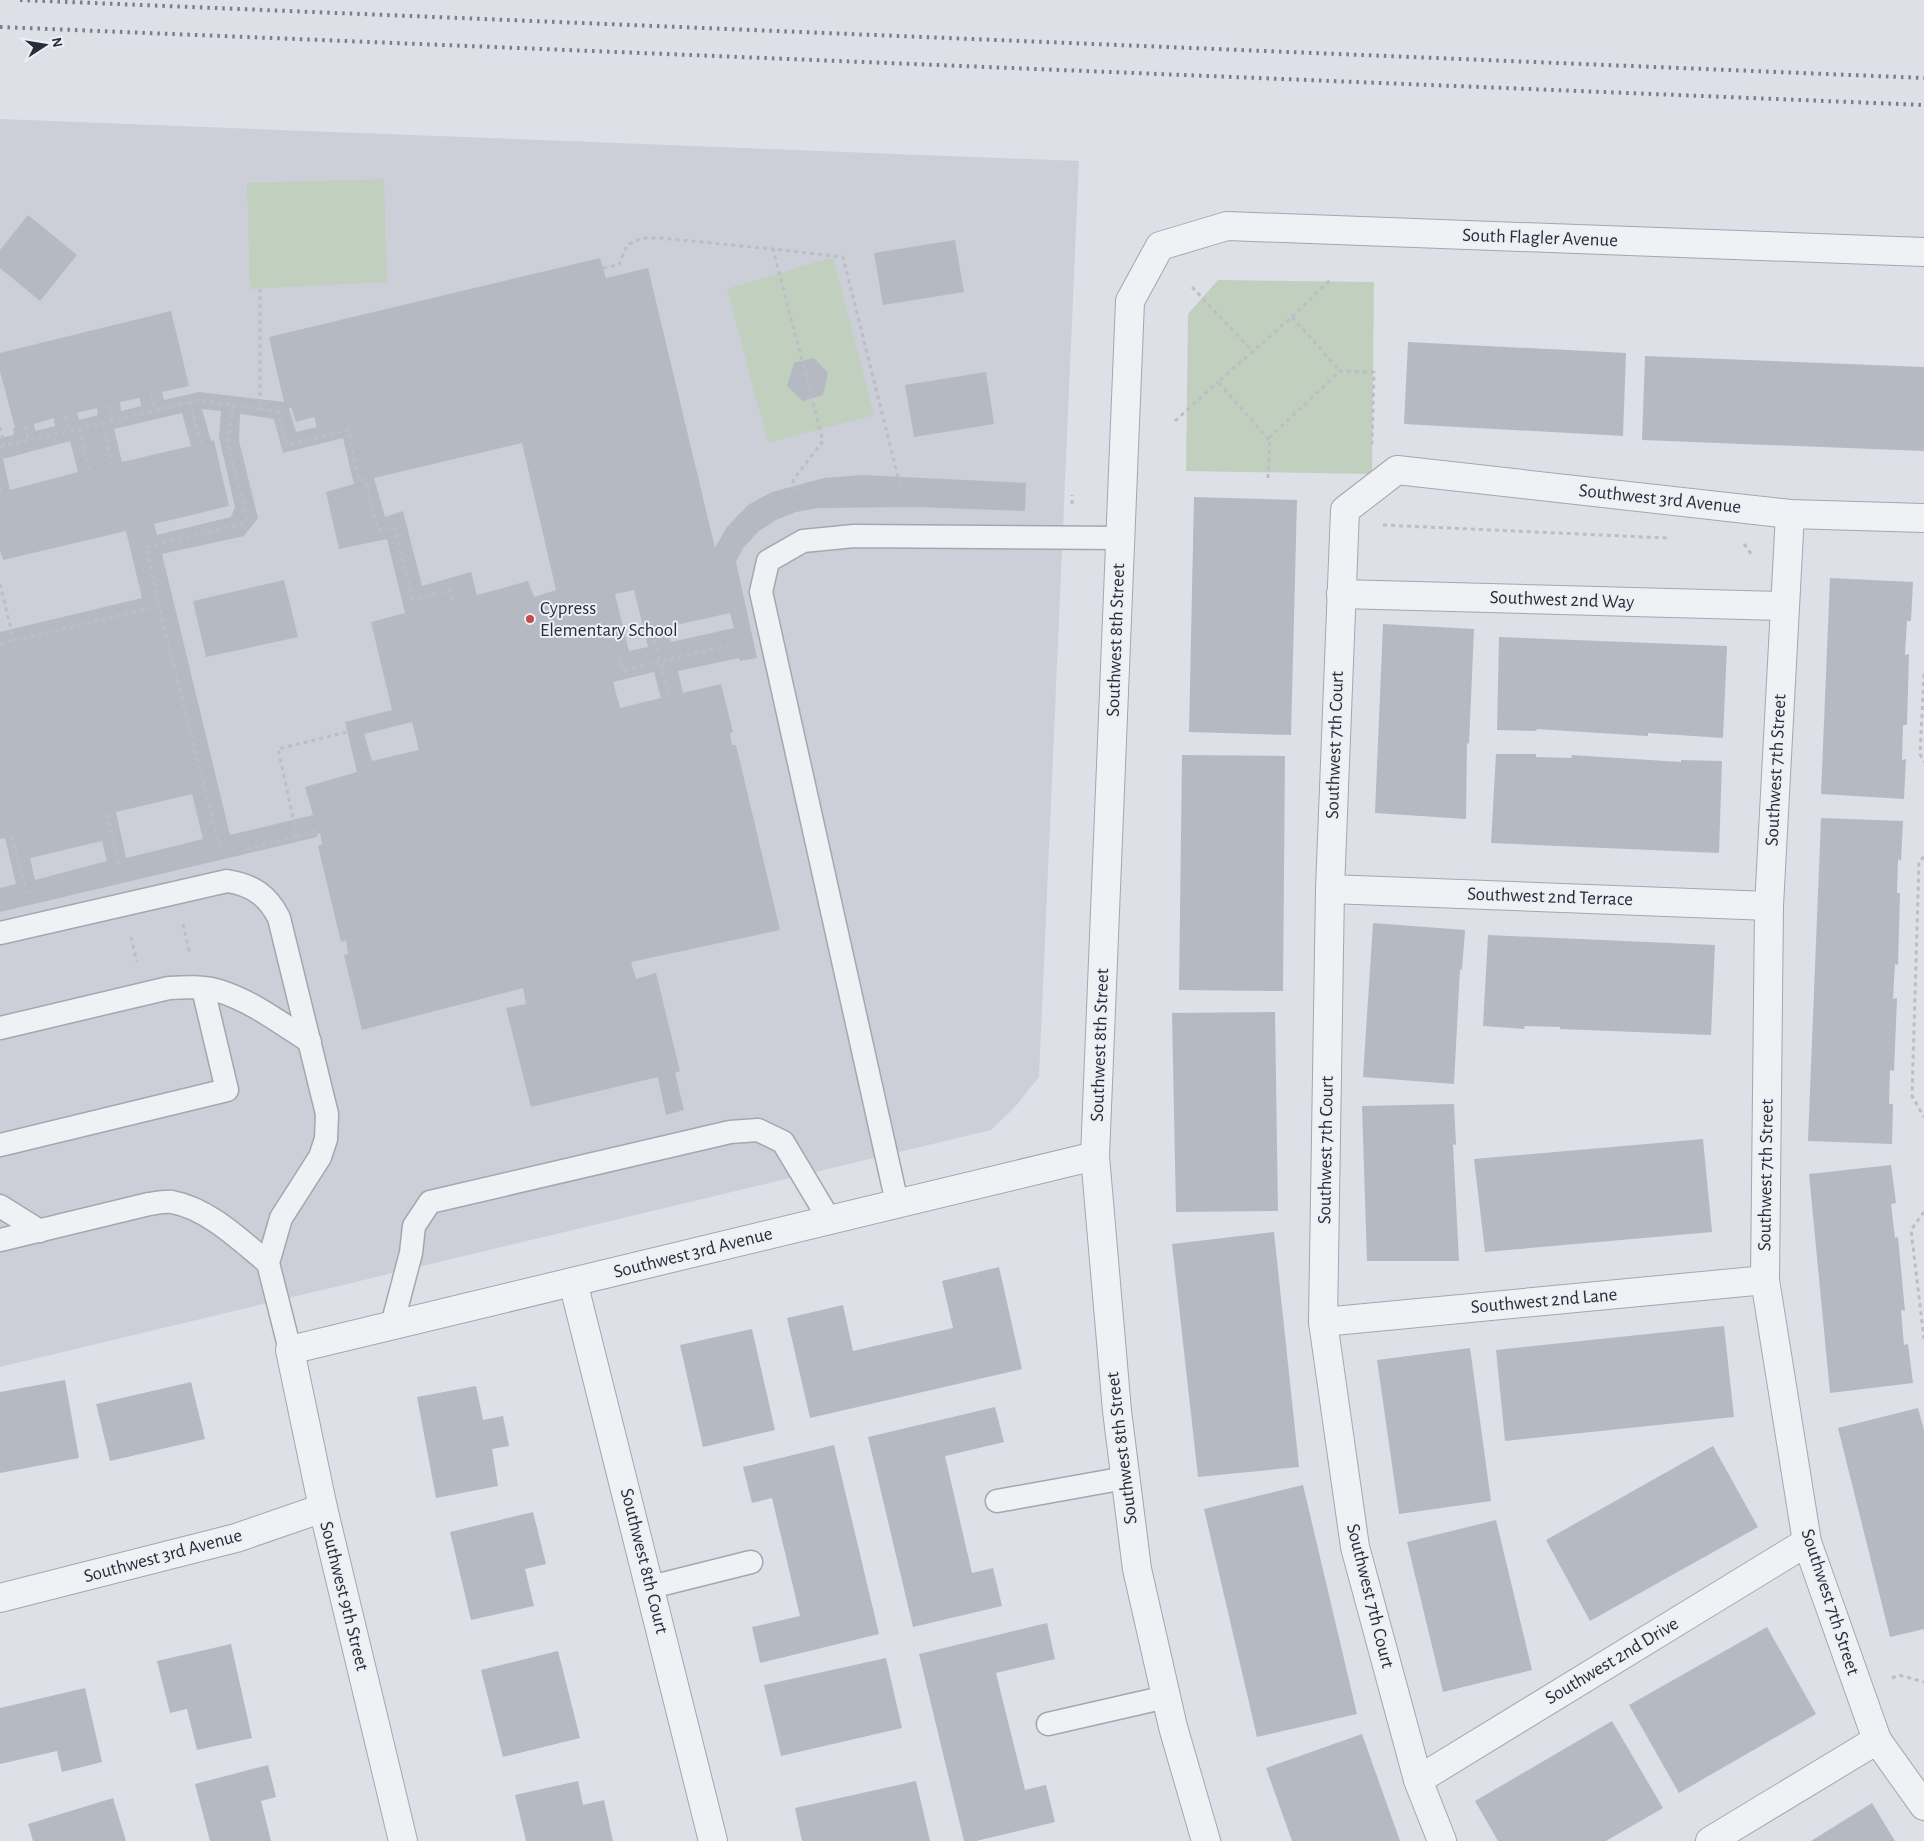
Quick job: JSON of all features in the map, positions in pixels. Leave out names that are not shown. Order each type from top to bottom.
[{"type":"street","name":"South Flagler Avenue","points":[[1160,246],[1226,226],[1924,252]]},
{"type":"street","name":"Southwest 8th Street","points":[[1160,246],[1130,301],[1095,1156],[1117,1411],[1136,1569],[1173,1727],[1206,1841]]},
{"type":"street","name":"Southwest 3rd Avenue","points":[[1397,470],[1790,514],[1924,518]]},
{"type":"street","name":"Southwest 7th Court","points":[[1397,470],[1345,510],[1330,889],[1324,1322],[1355,1547],[1418,1780],[1442,1841]]},
{"type":"street","name":"Southwest 7th Street","points":[[1790,514],[1769,906],[1765,1280],[1807,1542],[1877,1740],[1924,1806]]},
{"type":"street","name":"Southwest 2nd Way","points":[[1341,594],[1784,606]]},
{"type":"street","name":"Southwest 2nd Terrace","points":[[1330,889],[1769,906]]},
{"type":"street","name":"Southwest 3rd Avenue","points":[[290,1350],[1095,1156]]},
{"type":"street","name":"Southwest 2nd Lane","points":[[1324,1322],[1765,1280]]},
{"type":"street","name":"Southwest 8th Court","points":[[573,1282],[651,1587],[713,1841]]},
{"type":"street","name":"Southwest 9th Street","points":[[290,1350],[323,1508],[403,1841]]},
{"type":"street","name":"Southwest 3rd Avenue","points":[[0,1598],[236,1538],[323,1508]]},
{"type":"street","name":"Southwest 2nd Drive","points":[[1418,1780],[1807,1542]]},
{"type":"street","points":[[1710,1841],[1877,1740]]},
{"type":"lane","points":[[896,1203],[760,592],[768,561],[803,541],[854,536],[1120,538]]},
{"type":"lane","points":[[0,933],[211,883],[228,881],[241,883],[258,891],[272,904],[279,918],[327,1114],[326,1139],[320,1157],[281,1218],[268,1263],[290,1350]]},
{"type":"lane","points":[[0,1028],[169,988],[201,988],[219,991],[261,1011],[310,1042]]},
{"type":"lane","points":[[0,1145],[227,1090],[201,988]]},
{"type":"lane","points":[[392,1325],[410,1253],[414,1226],[430,1202],[730,1132],[758,1130],[783,1142],[829,1219]]},
{"type":"lane","points":[[0,1240],[149,1204],[171,1202],[196,1209],[228,1231],[268,1263]]},
{"type":"lane","points":[[0,1206],[40,1231]]},
{"type":"lane","points":[[997,1501],[1125,1478]]},
{"type":"lane","points":[[651,1587],[751,1562]]},
{"type":"lane","points":[[1048,1724],[1166,1697]]},
{"type":"path","points":[[603,268],[619,265],[627,245],[642,238],[660,238],[843,256],[900,484]]},
{"type":"path","points":[[773,249],[823,441],[793,480],[795,492]]},
{"type":"path","points":[[1175,421],[1292,317],[1331,279]]},
{"type":"path","points":[[1192,287],[1253,352]]},
{"type":"path","points":[[260,289],[260,409]]},
{"type":"path","points":[[1292,317],[1340,371]]},
{"type":"path","points":[[1218,382],[1269,440]]},
{"type":"path","points":[[151,395],[155,410]]},
{"type":"path","points":[[0,427],[2,446],[199,400],[278,412],[286,445],[348,430],[359,480],[364,480],[378,530],[394,527],[413,600],[450,590],[452,601]]},
{"type":"path","points":[[190,402],[201,443]]},
{"type":"path","points":[[109,405],[113,420]]},
{"type":"path","points":[[220,849],[146,547],[240,524],[247,518],[228,443],[233,405]]},
{"type":"path","points":[[66,416],[69,430]]},
{"type":"path","points":[[103,423],[112,464]]},
{"type":"path","points":[[25,426],[28,440]]},
{"type":"path","points":[[78,428],[89,470]]},
{"type":"path","points":[[0,584],[16,650]]},
{"type":"path","points":[[0,644],[159,606]]},
{"type":"path","points":[[650,625],[668,697]]},
{"type":"path","points":[[618,657],[623,671],[728,646]]},
{"type":"path","points":[[1924,674],[1920,754],[1924,762]]},
{"type":"path","points":[[297,836],[278,749],[347,732]]},
{"type":"path","points":[[107,814],[120,871]]},
{"type":"path","points":[[246,849],[316,831]]},
{"type":"path","points":[[12,836],[27,894]]},
{"type":"path","points":[[1924,857],[1919,862],[1912,1096],[1924,1117]]},
{"type":"path","points":[[182,918],[201,988]]},
{"type":"path","points":[[1924,1212],[1911,1230],[1924,1339]]},
{"type":"shaded area","name":"Cypress Elementary School","points":[[0,119],[1079,161],[1039,1077],[1015,1107],[991,1130],[0,1367]]},
{"type":"green space","points":[[384,179],[387,282],[250,289],[247,183]]},
{"type":"green space","points":[[833,257],[874,415],[768,443],[727,289]]},
{"type":"green space","points":[[1218,280],[1374,282],[1372,474],[1186,471],[1188,314]]},
{"type":"building","points":[[28,215],[77,255],[40,301],[0,268],[0,250]]},
{"type":"building","points":[[955,240],[964,292],[883,305],[874,253]]},
{"type":"building","points":[[600,258],[606,278],[648,268],[715,548],[726,528],[748,505],[772,492],[824,478],[862,475],[1026,483],[1025,511],[916,507],[818,508],[796,512],[776,520],[759,531],[743,548],[736,562],[757,658],[740,661],[739,658],[678,671],[683,693],[721,684],[733,732],[730,733],[732,745],[736,745],[780,930],[631,962],[636,979],[656,973],[680,1071],[675,1073],[684,1110],[666,1115],[658,1077],[531,1107],[506,1008],[526,1004],[523,988],[362,1030],[344,955],[348,954],[346,940],[341,942],[318,846],[322,844],[320,833],[317,834],[317,837],[0,912],[0,888],[16,884],[5,838],[0,839],[0,632],[142,598],[126,531],[3,560],[0,550],[0,438],[14,435],[13,428],[15,428],[0,371],[0,353],[171,311],[189,386],[162,392],[164,400],[199,392],[284,402],[269,337]],"holes":[[[140,398],[141,406],[121,411],[120,402]],[[291,407],[296,422],[314,417],[317,427],[296,432],[289,408]],[[97,408],[98,415],[79,420],[77,413]],[[202,409],[221,411],[219,437],[235,507],[231,517],[157,535],[154,524],[229,506],[214,440],[211,441]],[[182,413],[191,446],[122,462],[114,429]],[[240,414],[274,419],[283,453],[343,438],[354,484],[326,492],[339,549],[387,539],[405,613],[371,622],[392,710],[345,722],[357,772],[305,787],[313,815],[230,835],[162,554],[244,536],[258,518],[239,441]],[[54,418],[55,426],[35,431],[34,424]],[[70,441],[78,472],[10,490],[3,459]],[[522,443],[556,590],[534,597],[528,581],[477,595],[471,572],[422,586],[403,511],[385,517],[374,478]],[[634,590],[648,647],[629,651],[615,594]],[[730,613],[734,628],[671,642],[667,627]],[[654,672],[661,698],[620,708],[613,682]],[[412,722],[419,750],[372,761],[364,734]],[[192,794],[203,839],[126,858],[116,812]],[[102,841],[107,861],[35,880],[30,858]]]},
{"type":"building","points":[[1408,342],[1626,353],[1623,436],[1404,424]]},
{"type":"building","points":[[1645,356],[1924,367],[1924,451],[1642,440]]},
{"type":"building","points":[[814,358],[828,373],[823,395],[803,401],[787,386],[794,363]]},
{"type":"building","points":[[986,372],[994,424],[914,437],[905,385]]},
{"type":"building","points":[[1194,497],[1297,500],[1291,735],[1189,732]]},
{"type":"building","points":[[1830,578],[1913,582],[1911,621],[1907,621],[1905,655],[1909,654],[1907,725],[1903,725],[1902,760],[1906,759],[1904,799],[1821,794]]},
{"type":"building","points":[[284,580],[298,637],[206,657],[193,601]]},
{"type":"building","points":[[1383,624],[1474,629],[1469,744],[1467,743],[1466,819],[1375,813]]},
{"type":"building","points":[[1499,637],[1727,646],[1723,738],[1648,733],[1648,736],[1536,729],[1537,731],[1497,730]]},
{"type":"building","points":[[1496,754],[1536,754],[1536,757],[1572,758],[1571,755],[1681,762],[1681,760],[1722,761],[1719,853],[1491,843]]},
{"type":"building","points":[[1182,755],[1285,756],[1283,991],[1179,990]]},
{"type":"building","points":[[1821,818],[1903,821],[1901,861],[1898,859],[1897,893],[1900,893],[1898,965],[1895,964],[1893,999],[1897,998],[1894,1071],[1890,1070],[1889,1104],[1893,1104],[1892,1144],[1808,1141]]},
{"type":"building","points":[[1373,923],[1465,930],[1462,970],[1460,969],[1454,1084],[1363,1077]]},
{"type":"building","points":[[1488,935],[1715,945],[1711,1035],[1560,1029],[1560,1027],[1524,1026],[1525,1029],[1483,1026]]},
{"type":"building","points":[[1275,1012],[1278,1211],[1176,1212],[1172,1013]]},
{"type":"building","points":[[1454,1104],[1456,1145],[1453,1144],[1459,1261],[1367,1261],[1362,1106]]},
{"type":"building","points":[[1703,1139],[1712,1232],[1485,1252],[1474,1159]]},
{"type":"building","points":[[1891,1165],[1896,1203],[1891,1204],[1895,1238],[1898,1237],[1905,1311],[1901,1310],[1904,1345],[1908,1344],[1913,1383],[1830,1393],[1809,1174]]},
{"type":"building","points":[[1274,1232],[1299,1467],[1198,1477],[1172,1244]]},
{"type":"building","points":[[999,1267],[1022,1369],[810,1418],[787,1318],[843,1305],[853,1351],[953,1328],[942,1281]]},
{"type":"building","points":[[1724,1326],[1734,1417],[1505,1441],[1496,1350]]},
{"type":"building","points":[[752,1329],[775,1430],[703,1447],[680,1345]]},
{"type":"building","points":[[1470,1348],[1491,1501],[1399,1514],[1377,1360]]},
{"type":"building","points":[[65,1380],[79,1458],[0,1473],[0,1392]]},
{"type":"building","points":[[191,1382],[205,1439],[110,1461],[96,1404]]},
{"type":"building","points":[[476,1386],[483,1420],[503,1416],[509,1446],[492,1449],[498,1486],[436,1498],[417,1397]]},
{"type":"building","points":[[995,1407],[1004,1442],[945,1456],[972,1573],[993,1568],[1002,1606],[913,1627],[868,1437]]},
{"type":"building","points":[[1918,1408],[1924,1430],[1924,1629],[1890,1637],[1838,1428]]},
{"type":"building","points":[[834,1445],[879,1634],[760,1663],[752,1627],[800,1616],[772,1498],[752,1503],[743,1467]]},
{"type":"building","points":[[1713,1446],[1758,1527],[1590,1621],[1546,1540]]},
{"type":"building","points":[[1303,1485],[1357,1714],[1257,1737],[1204,1509]]},
{"type":"building","points":[[533,1512],[546,1564],[525,1569],[534,1606],[471,1620],[450,1532]]},
{"type":"building","points":[[1496,1520],[1532,1670],[1443,1692],[1407,1542]]},
{"type":"building","points":[[1047,1623],[1055,1659],[996,1673],[1025,1790],[1046,1785],[1055,1822],[976,1841],[964,1841],[919,1654]]},
{"type":"building","points":[[1767,1627],[1816,1714],[1679,1793],[1629,1705]]},
{"type":"building","points":[[231,1644],[252,1738],[197,1750],[187,1709],[170,1713],[157,1661]]},
{"type":"building","points":[[558,1651],[580,1738],[503,1757],[481,1670]]},
{"type":"building","points":[[886,1658],[902,1728],[781,1756],[764,1685]]},
{"type":"building","points":[[85,1688],[102,1762],[62,1772],[57,1751],[0,1764],[0,1708]]},
{"type":"building","points":[[1612,1721],[1663,1808],[1606,1841],[1498,1841],[1475,1801]]},
{"type":"building","points":[[1362,1734],[1400,1841],[1292,1841],[1266,1768]]},
{"type":"building","points":[[268,1765],[276,1797],[261,1801],[271,1841],[210,1841],[195,1784]]},
{"type":"building","points":[[578,1781],[583,1805],[604,1800],[613,1841],[526,1841],[515,1795]]},
{"type":"building","points":[[916,1781],[930,1841],[802,1841],[795,1808]]},
{"type":"building","points":[[113,1798],[126,1841],[33,1841],[28,1824]]},
{"type":"building","points":[[1872,1803],[1895,1841],[1811,1841]]},
{"type":"railway","points":[[20,0],[1924,78]]},
{"type":"railway","points":[[0,27],[1924,105]]},
{"type":"place","name":"Cypress Elementary School","points":[[530,619]]}]
